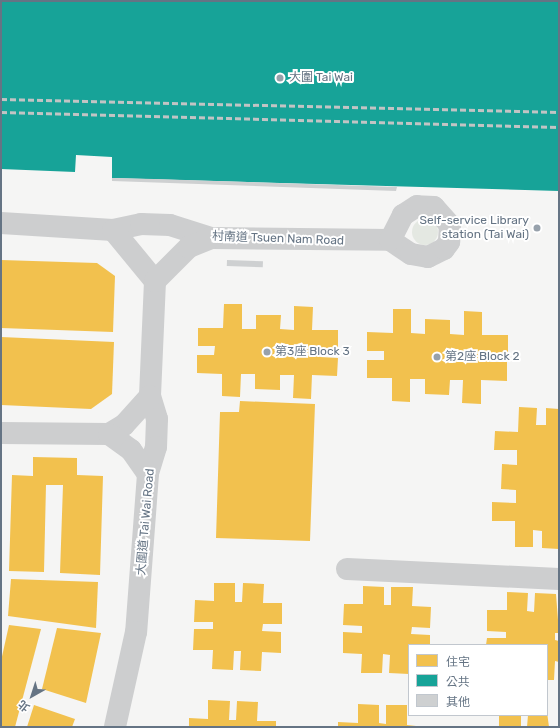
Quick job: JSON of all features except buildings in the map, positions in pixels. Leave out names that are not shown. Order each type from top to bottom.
[{"type":"street","name":"村南道 Tsuen Nam Road","points":[[1,224],[113,230],[141,224],[170,225],[210,238],[390,240]]},
{"type":"street","points":[[113,230],[155,281],[189,247],[210,238]]},
{"type":"street","name":"大圍道 Tai Wai Road","points":[[119,724],[136,632],[148,474],[157,431],[150,396],[155,281]]},
{"type":"street","points":[[1,433],[109,434],[124,425],[150,396]]},
{"type":"street","points":[[109,434],[131,450],[148,474]]},
{"type":"street","points":[[347,569],[559,579]]},
{"type":"shaded area","points":[[425,219],[434,223],[438,232],[434,241],[425,245],[416,241],[412,232],[416,223]]},
{"type":"railway","points":[[1,99],[559,112]]},
{"type":"railway","points":[[1,112],[559,127]]},
{"type":"place","name":"大圍 Tai Wai","points":[[280,78]]},
{"type":"place","name":"Self-service Library station (Tai Wai)","points":[[537,228]]},
{"type":"place","name":"第3座 Block 3","points":[[267,352]]},
{"type":"place","name":"第2座 Block 2","points":[[437,357]]}]
